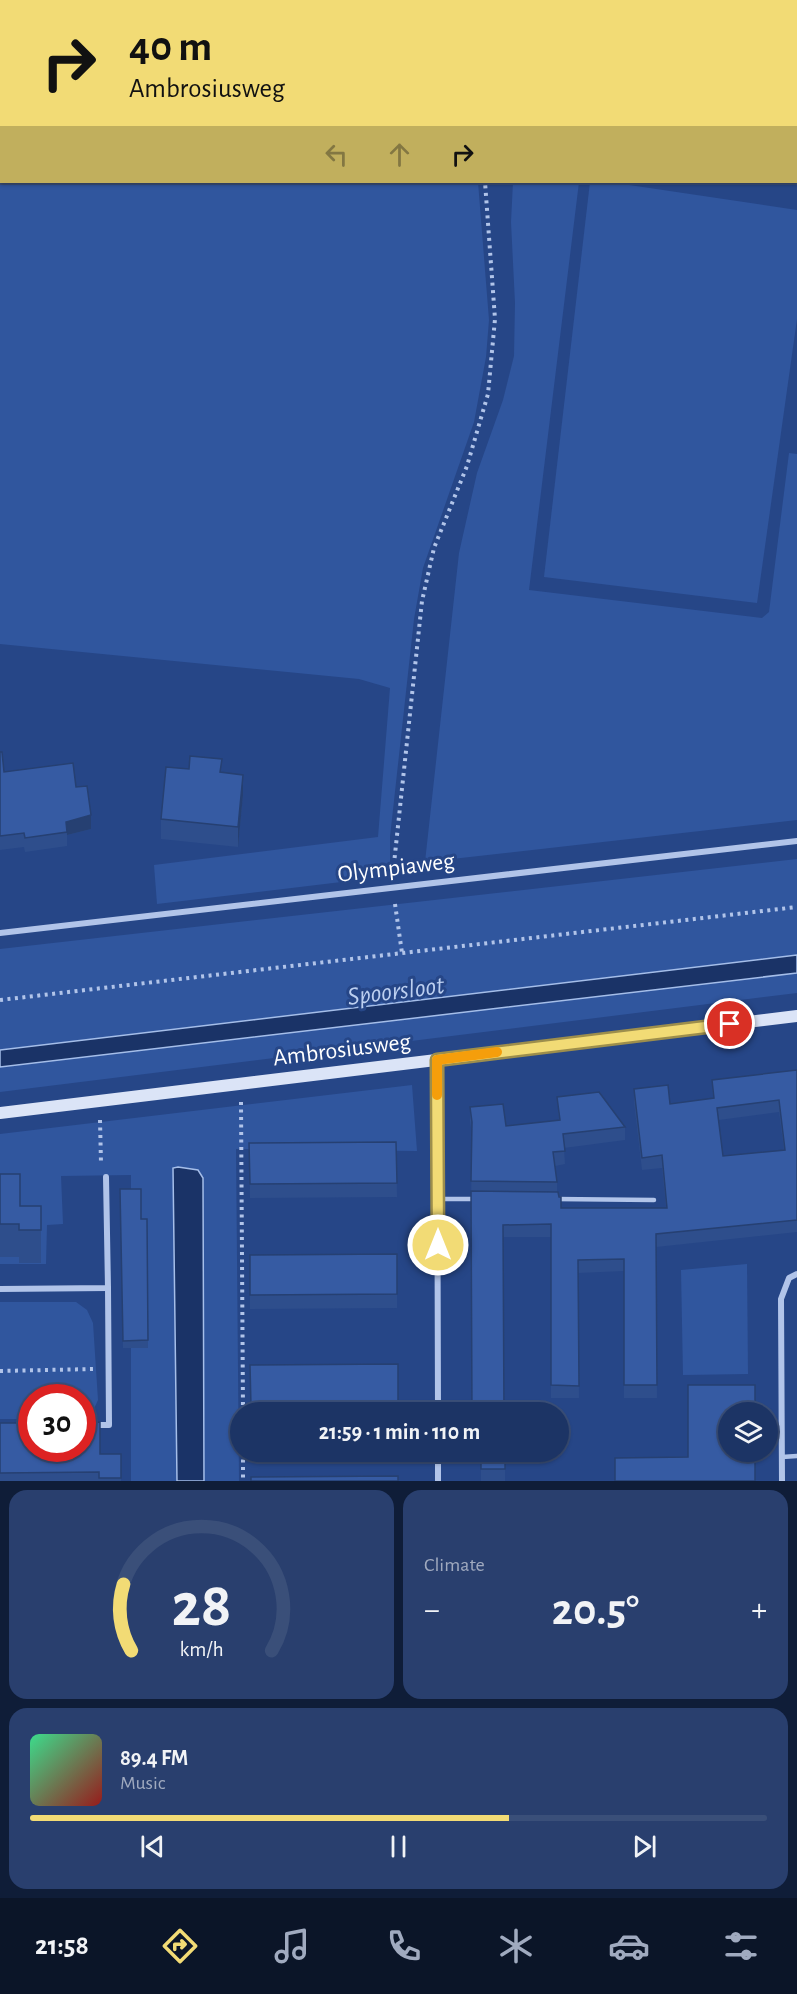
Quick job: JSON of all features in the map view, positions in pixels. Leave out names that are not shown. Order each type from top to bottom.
[{"type":"main road","name":"Ambrosiusweg","points":[[0,1113],[797,1016]]},
{"type":"street","name":"Olympiaweg","points":[[0,933],[797,841]]},
{"type":"street","points":[[437,1060],[438,1402]]},
{"type":"street","points":[[96,1425],[109,1425],[106,1178]]},
{"type":"street","points":[[782,1481],[781,1299],[789,1278],[797,1274]]},
{"type":"street","points":[[0,1288],[108,1287]]},
{"type":"street","points":[[438,1462],[438,1481]]},
{"type":"lane","points":[[438,1199],[483,1199]]},
{"type":"lane","points":[[552,1199],[654,1200]]},
{"type":"lane","points":[[782,1457],[797,1456]]},
{"type":"path","points":[[402,953],[392,886],[422,601],[434,548],[467,466],[488,394],[495,320],[484,183]]},
{"type":"path","points":[[0,1000],[797,907]]},
{"type":"path","points":[[240,1084],[243,1402]]},
{"type":"path","points":[[99,1101],[101,1167],[106,1178]]},
{"type":"path","points":[[0,1371],[109,1369]]},
{"type":"path","points":[[243,1462],[243,1481]]},
{"type":"shaded area","points":[[0,183],[478,183],[489,320],[486,357],[474,422],[423,568],[414,619],[390,837],[390,865],[383,877],[157,904],[154,865],[378,837],[390,688],[359,679],[0,644]]},
{"type":"shaded area","points":[[513,183],[579,183],[529,590],[762,618],[769,612],[789,453],[797,454],[797,820],[425,862],[459,553],[477,473],[503,400],[514,356],[515,303],[511,222]]},
{"type":"shaded area","points":[[590,183],[616,183],[797,210],[797,319],[757,603],[544,577]]},
{"type":"shaded area","points":[[797,859],[797,955],[0,1050],[0,949]]},
{"type":"shaded area","points":[[797,955],[797,973],[0,1067],[0,1050]]},
{"type":"shaded area","points":[[797,973],[797,993],[0,1092],[0,1067]]},
{"type":"shaded area","points":[[412,1085],[417,1151],[236,1149],[238,1402],[230,1402],[230,1462],[239,1462],[239,1481],[204,1481],[203,1178],[199,1170],[173,1169],[177,1481],[131,1481],[131,1175],[61,1176],[63,1224],[47,1225],[46,1264],[0,1264],[0,1134]]},
{"type":"shaded area","points":[[173,1168],[198,1170],[203,1178],[204,1481],[177,1481]]},
{"type":"shaded area","points":[[747,1264],[748,1374],[683,1375],[681,1270]]},
{"type":"shaded area","points":[[0,1302],[76,1302],[87,1310],[93,1323],[98,1400],[96,1404],[96,1384],[18,1384],[18,1419],[0,1419]]},
{"type":"building","points":[[0,752],[2,752],[4,772],[73,763],[76,787],[87,786],[91,815],[66,822],[67,832],[25,838],[24,833],[0,836]]},
{"type":"building","points":[[190,756],[222,759],[220,772],[243,775],[238,827],[161,819],[166,767],[189,769]]},
{"type":"building","points":[[797,1070],[797,1220],[656,1234],[657,1385],[624,1385],[624,1259],[578,1260],[579,1386],[551,1385],[551,1224],[503,1225],[504,1402],[472,1402],[471,1191],[558,1192],[561,1197],[561,1208],[667,1208],[662,1155],[642,1158],[634,1089],[668,1085],[670,1104],[714,1098],[712,1080]],"holes":[[[779,1100],[785,1150],[723,1156],[717,1108]]]},
{"type":"building","points":[[599,1092],[625,1127],[563,1134],[565,1151],[553,1152],[557,1182],[471,1181],[470,1107],[503,1104],[506,1126],[560,1120],[557,1097]]},
{"type":"building","points":[[396,1142],[397,1183],[250,1184],[249,1143]]},
{"type":"building","points":[[0,1174],[20,1174],[20,1206],[41,1206],[41,1230],[19,1230],[19,1224],[0,1224]]},
{"type":"building","points":[[120,1189],[141,1189],[141,1219],[147,1219],[148,1340],[123,1341]]},
{"type":"building","points":[[397,1254],[397,1294],[250,1295],[250,1255]]},
{"type":"building","points":[[398,1364],[398,1402],[251,1402],[250,1365]]},
{"type":"building","points":[[688,1385],[755,1385],[755,1402],[718,1402],[718,1462],[755,1462],[755,1481],[615,1481],[615,1458],[688,1457]]},
{"type":"building","points":[[96,1422],[100,1422],[100,1454],[121,1454],[121,1478],[99,1478],[99,1472],[0,1473],[0,1423],[18,1423],[18,1462],[96,1462]]},
{"type":"building","points":[[481,1462],[505,1462],[505,1469],[481,1469]]},
{"type":"building","points":[[398,1476],[398,1481],[251,1481],[251,1477]]},
{"type":"slow traffic","points":[[437,1095],[437,1060],[497,1052]]},
{"type":"route","points":[[438,1245],[437,1060],[730,1024]]},
{"type":"water label","name":"Spoorsloot","points":[[396,991]]}]
